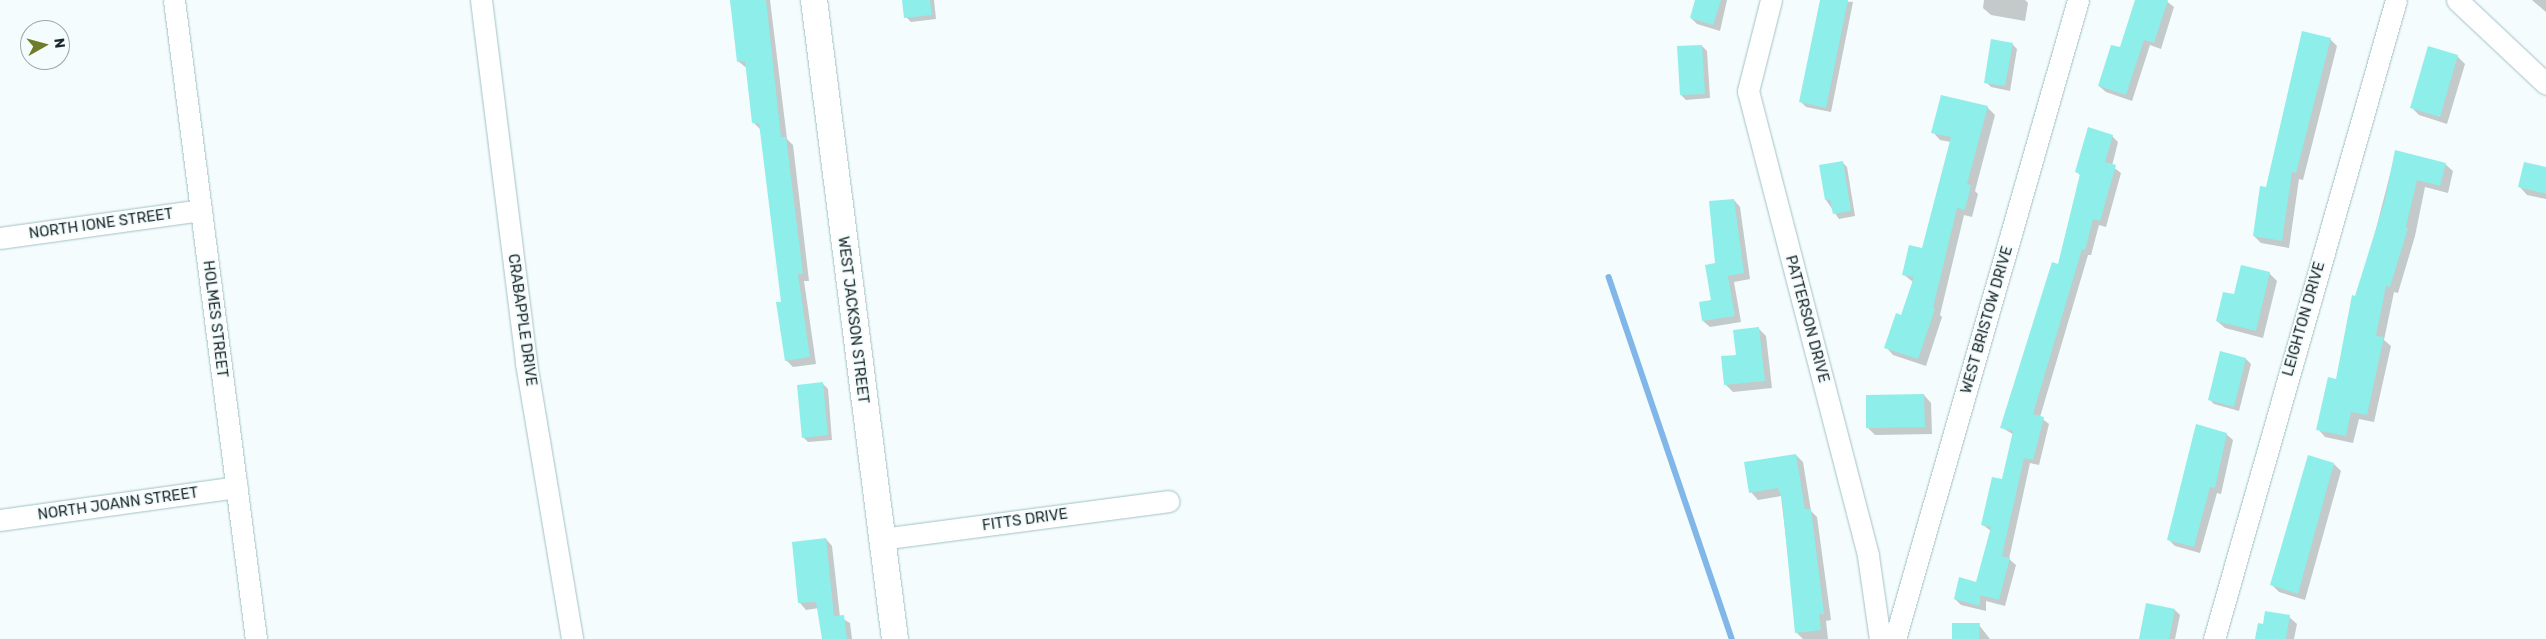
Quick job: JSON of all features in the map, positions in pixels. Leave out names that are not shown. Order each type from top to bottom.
[{"type":"street","name":"HOLMES STREET","points":[[174,0],[256,639]]},
{"type":"street","name":"CRABAPPLE DRIVE","points":[[481,0],[526,363],[572,639]]},
{"type":"street","name":"WEST JACKSON STREET","points":[[814,0],[895,639]]},
{"type":"street","name":"PATTERSON DRIVE","points":[[1771,0],[1748,91],[1868,556],[1880,639]]},
{"type":"street","name":"WEST BRISTOW DRIVE","points":[[1895,639],[2078,0]]},
{"type":"street","name":"LEIGHTON DRIVE","points":[[2214,639],[2396,0]]},
{"type":"street","points":[[2457,0],[2546,84]]},
{"type":"street","name":"NORTH IONE STREET","points":[[0,238],[201,210]]},
{"type":"street","name":"NORTH JOANN STREET","points":[[0,520],[237,487]]},
{"type":"street","name":"FITTS DRIVE","points":[[881,539],[1169,501]]},
{"type":"building","points":[[730,0],[766,0],[781,137],[786,137],[803,274],[798,274],[810,357],[785,361],[776,302],[781,302],[759,123],[752,123],[745,61],[737,62]]},
{"type":"building","points":[[902,0],[930,0],[932,15],[904,18]]},
{"type":"building","points":[[1695,0],[1721,0],[1713,25],[1690,18]]},
{"type":"building","points":[[1820,0],[1848,0],[1826,108],[1799,102]]},
{"type":"building","points":[[2135,0],[2168,0],[2154,43],[2144,40],[2126,95],[2098,86],[2111,45],[2120,47]]},
{"type":"building","points":[[2302,31],[2331,38],[2296,173],[2292,172],[2282,241],[2253,236],[2260,186],[2266,187]]},
{"type":"building","points":[[1991,39],[2013,43],[2005,86],[1984,83]]},
{"type":"building","points":[[1702,45],[1705,94],[1680,95],[1677,46]]},
{"type":"building","points":[[2428,46],[2458,55],[2440,117],[2410,108]]},
{"type":"building","points":[[1941,95],[1988,106],[1967,184],[1971,185],[1965,210],[1957,208],[1933,308],[1935,309],[1918,359],[1884,348],[1896,313],[1901,315],[1914,277],[1902,275],[1909,245],[1922,248],[1951,137],[1931,133]]},
{"type":"building","points":[[2088,127],[2113,135],[2105,162],[2116,165],[2100,221],[2093,219],[2085,250],[2082,249],[2033,414],[2044,417],[2033,460],[2024,458],[2002,556],[2010,558],[1999,600],[1980,595],[1980,606],[1954,599],[1959,577],[1976,582],[1991,527],[1981,525],[1992,477],[2002,479],[2013,431],[2000,428],[2052,262],[2058,264],[2080,174],[2075,172]]},
{"type":"building","points":[[2395,150],[2446,163],[2440,186],[2417,180],[2406,227],[2408,228],[2390,287],[2386,286],[2376,336],[2384,337],[2367,415],[2351,412],[2346,436],[2316,430],[2328,377],[2336,379],[2352,295],[2355,296],[2385,200]]},
{"type":"building","points":[[1843,161],[1851,211],[1833,214],[1830,200],[1825,200],[1819,165]]},
{"type":"building","points":[[2524,162],[2546,167],[2546,194],[2518,187]]},
{"type":"building","points":[[1734,199],[1744,273],[1728,276],[1735,316],[1702,321],[1699,302],[1711,300],[1705,265],[1715,263],[1709,201]]},
{"type":"building","points":[[2241,265],[2270,272],[2256,331],[2216,321],[2223,292],[2234,294]]},
{"type":"building","points":[[1759,327],[1765,381],[1724,385],[1721,356],[1736,355],[1733,330]]},
{"type":"building","points":[[2220,351],[2246,358],[2234,407],[2208,400]]},
{"type":"building","points":[[823,382],[828,435],[802,438],[797,385]]},
{"type":"building","points":[[1924,394],[1925,427],[1866,428],[1866,395]]},
{"type":"building","points":[[2196,424],[2227,433],[2215,488],[2210,487],[2194,547],[2167,540]]},
{"type":"building","points":[[1796,454],[1805,509],[1811,509],[1824,614],[1819,614],[1821,630],[1795,633],[1782,499],[1778,488],[1749,493],[1744,462]]},
{"type":"building","points":[[2308,455],[2334,463],[2298,594],[2270,585]]},
{"type":"building","points":[[826,538],[834,616],[844,615],[847,639],[822,639],[816,602],[798,603],[792,542]]},
{"type":"building","points":[[2146,603],[2175,609],[2169,639],[2139,639]]},
{"type":"building","points":[[2265,611],[2290,615],[2286,639],[2255,639],[2258,623],[2263,624]]},
{"type":"building","points":[[1952,623],[1980,623],[1979,639],[1952,639]]},
{"type":"waterway","points":[[1609,277],[1732,639]]}]
